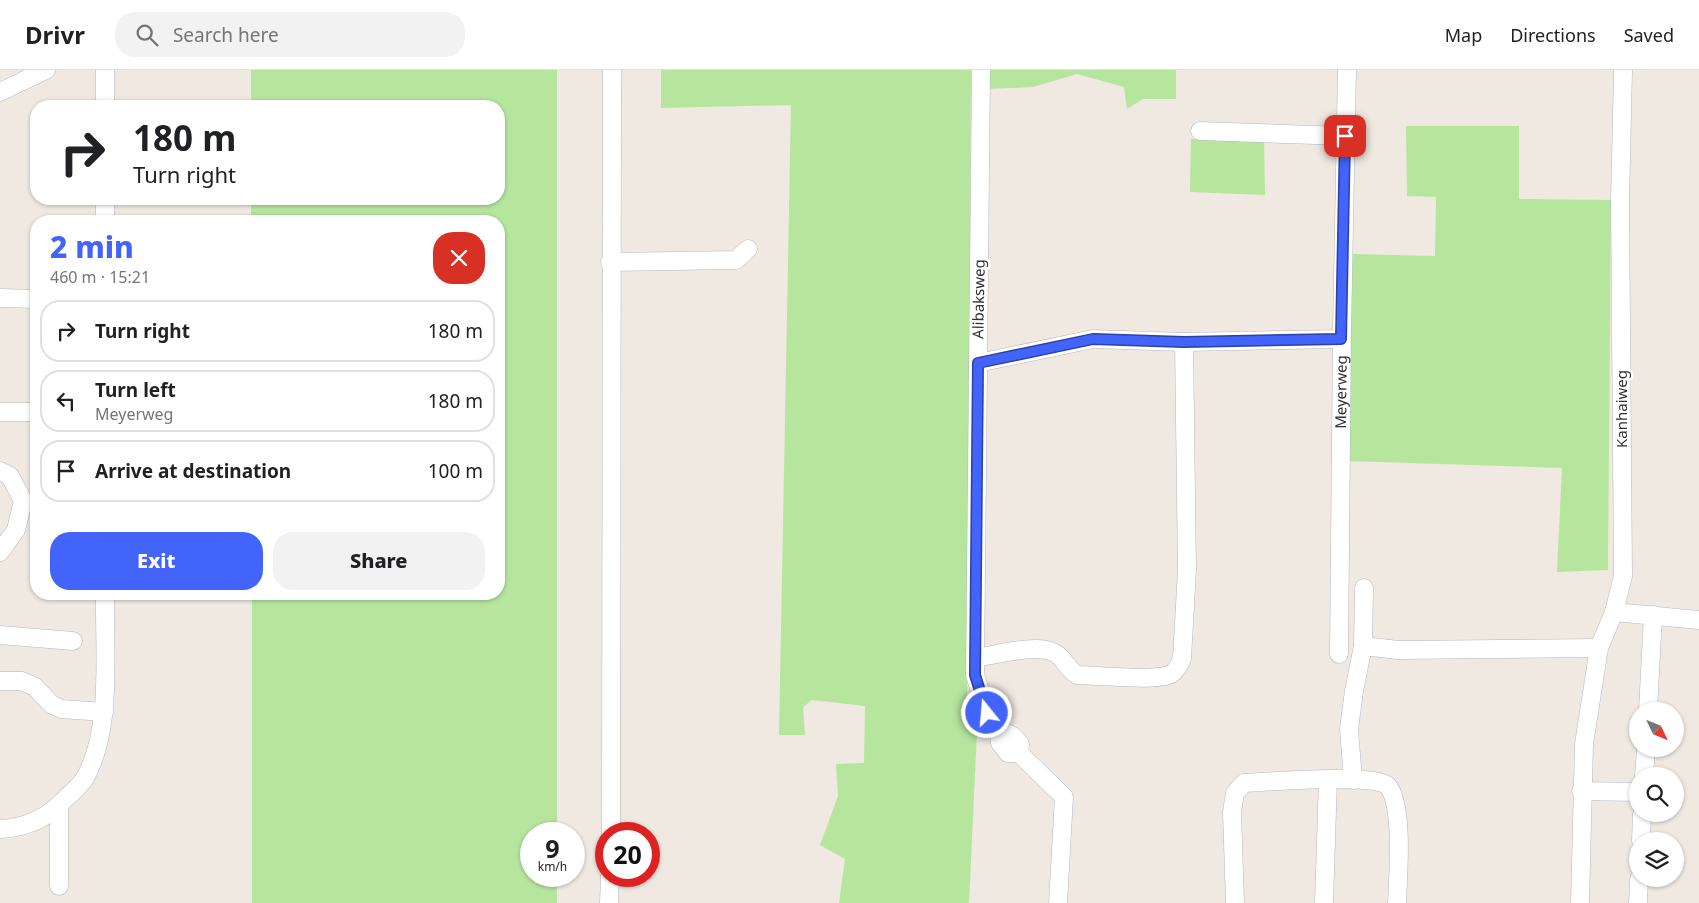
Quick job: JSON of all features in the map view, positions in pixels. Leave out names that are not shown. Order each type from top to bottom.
[{"type":"street","points":[[0,92],[46,70]]},
{"type":"street","points":[[105,70],[105,100]]},
{"type":"street","points":[[610,822],[612,70]]},
{"type":"street","name":"Alibaksweg","points":[[981,70],[975,675],[987,713],[1009,743],[1060,793],[1065,802],[1058,903]]},
{"type":"street","name":"Meyerweg","points":[[1339,654],[1341,339],[1347,70]]},
{"type":"street","name":"Kanhaiweg","points":[[1580,903],[1581,791],[1584,744],[1599,648],[1614,612],[1623,576],[1620,202],[1623,70]]},
{"type":"street","points":[[1200,131],[1345,136]]},
{"type":"street","points":[[610,262],[736,260],[748,248]]},
{"type":"street","points":[[0,298],[30,299]]},
{"type":"street","points":[[978,363],[1093,339],[1184,342],[1341,339]]},
{"type":"street","points":[[975,658],[1027,650],[1046,650],[1057,654],[1071,672],[1077,675],[1155,677],[1171,674],[1178,667],[1182,658],[1187,570],[1184,342]]},
{"type":"street","points":[[0,412],[30,412]]},
{"type":"street","points":[[0,471],[10,476],[23,501],[16,530],[0,552]]},
{"type":"street","points":[[1353,780],[1349,729],[1363,646],[1364,588]]},
{"type":"street","points":[[0,829],[36,822],[59,806],[84,780],[94,759],[100,741],[104,712],[105,600]]},
{"type":"street","points":[[1614,612],[1699,620]]},
{"type":"street","points":[[1648,702],[1653,615]]},
{"type":"street","points":[[0,635],[73,641]]},
{"type":"street","points":[[1363,646],[1398,650],[1599,648]]},
{"type":"street","points":[[0,681],[22,681],[35,687],[52,705],[62,709],[104,712]]},
{"type":"street","points":[[1324,903],[1328,779]]},
{"type":"street","points":[[1235,903],[1232,812],[1235,793],[1244,783],[1328,779],[1378,780],[1388,786],[1395,807],[1398,831],[1397,903]]},
{"type":"street","points":[[1581,791],[1629,792]]},
{"type":"street","points":[[59,806],[59,886]]},
{"type":"street","points":[[609,903],[610,887]]},
{"type":"street","points":[[1638,903],[1639,887]]},
{"type":"green space","points":[[251,70],[557,70],[557,822],[520,822],[520,887],[557,887],[557,903],[252,903],[252,600],[505,600],[505,215],[251,215],[251,205],[505,205],[505,100],[251,100]]},
{"type":"green space","points":[[661,70],[971,70],[967,707],[977,731],[969,903],[839,903],[845,859],[820,845],[838,796],[836,764],[864,763],[865,706],[812,700],[803,707],[805,735],[779,735],[791,105],[661,108]]},
{"type":"green space","points":[[987,70],[1176,70],[1176,99],[1143,99],[1127,109],[1124,87],[1077,74],[1033,87],[986,89]]},
{"type":"green space","points":[[1406,126],[1519,126],[1519,199],[1611,200],[1608,570],[1557,572],[1562,468],[1348,461],[1352,254],[1435,256],[1436,197],[1407,196]]},
{"type":"green space","points":[[1191,139],[1264,141],[1265,195],[1190,192]]},
{"type":"route","points":[[987,713],[975,675],[978,363],[1093,339],[1184,342],[1341,339],[1345,136]]}]
